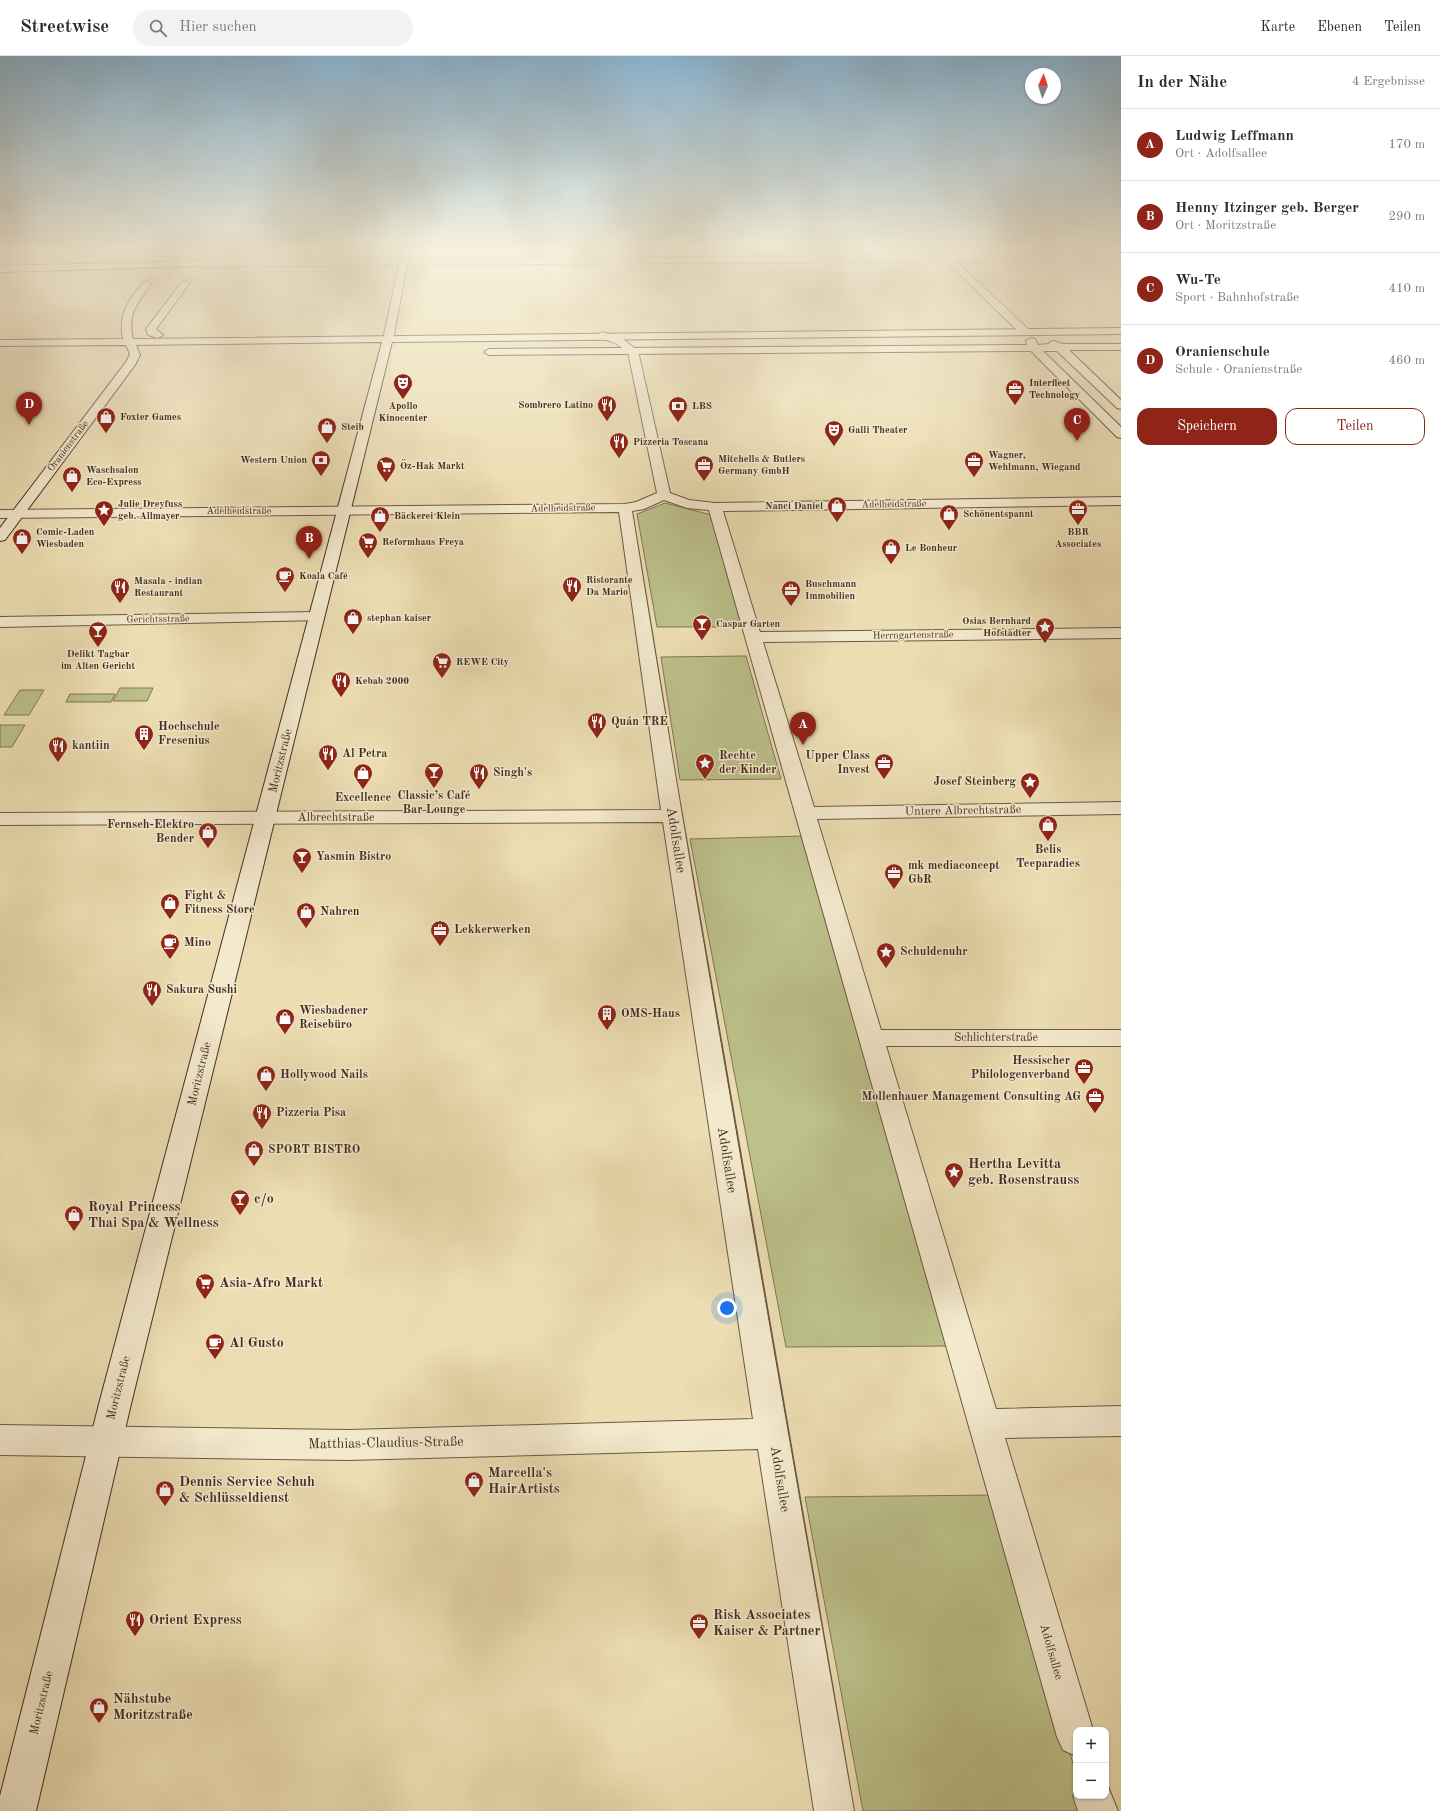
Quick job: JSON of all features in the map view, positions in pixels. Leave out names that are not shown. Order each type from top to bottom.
[{"type":"street","points":[[62,343],[92,336],[104,331]]},
{"type":"street","points":[[128,331],[135,355]]},
{"type":"street","points":[[147,331],[158,335],[192,341]]},
{"type":"street","points":[[151,331],[158,335]]},
{"type":"street","name":"Moritzstraße","points":[[16,1811],[106,1440],[266,818],[316,617],[345,510],[381,353],[388,339],[390,331]]},
{"type":"street","points":[[0,343],[602,335],[1121,331]]},
{"type":"street","points":[[1025,332],[1059,348],[1121,406]]},
{"type":"street","points":[[1025,332],[1034,348],[1121,434]]},
{"type":"street","points":[[882,333],[896,336],[904,340],[904,345],[895,349]]},
{"type":"street","points":[[602,335],[619,341],[633,351],[664,496]]},
{"type":"street","points":[[655,351],[641,349],[638,345],[642,342],[662,335]]},
{"type":"street","points":[[481,352],[1121,347]]},
{"type":"street","points":[[381,353],[398,353]]},
{"type":"street","points":[[121,355],[149,355]]},
{"type":"street","name":"Oranienstraße","points":[[0,537],[131,363],[135,355]]},
{"type":"street","name":"Adelheidstraße","points":[[0,514],[625,508],[639,506],[664,496],[687,504],[715,507],[1121,501]]},
{"type":"street","name":"Adolfsallee","points":[[715,507],[1073,1727]]},
{"type":"street","name":"Adolfsallee","points":[[625,508],[672,816],[764,1391],[834,1811]]},
{"type":"street","name":"Gerichtsstraße","points":[[0,622],[316,617]]},
{"type":"street","name":"Herrngartenstraße","points":[[753,637],[1121,632]]},
{"type":"street","name":"Untere Albrechtstraße","points":[[806,813],[1121,808]]},
{"type":"street","name":"Albrechtstraße","points":[[0,819],[672,816]]},
{"type":"street","name":"Schlichterstraße","points":[[871,1038],[1121,1038]]},
{"type":"street","points":[[985,1424],[1121,1421]]},
{"type":"street","name":"Matthias-Claudius-Straße","points":[[0,1440],[106,1440],[349,1445],[772,1434]]},
{"type":"street","points":[[1094,1799],[1098,1811]]},
{"type":"green space","points":[[665,503],[712,515],[742,627],[657,627],[637,514]]},
{"type":"green space","points":[[746,656],[781,779],[680,780],[661,657]]},
{"type":"green space","points":[[120,688],[153,688],[147,701],[113,701]]},
{"type":"green space","points":[[20,690],[44,690],[29,715],[4,715]]},
{"type":"green space","points":[[70,694],[115,694],[111,702],[66,702]]},
{"type":"green space","points":[[0,725],[25,725],[12,747],[0,747]]},
{"type":"green space","points":[[804,836],[952,1346],[786,1347],[690,839]]},
{"type":"green space","points":[[995,1495],[1073,1764],[1073,1799],[1078,1799],[1087,1811],[863,1811],[805,1497]]},
{"type":"place","name":"Apollo Kinocenter","points":[[403,400]]},
{"type":"place","name":"Interfleet Technology","points":[[1015,406]]},
{"type":"place","name":"Sombrero Latino","points":[[607,422]]},
{"type":"place","name":"LBS","points":[[678,423]]},
{"type":"place","name":"Oranienschule","points":[[29,425]]},
{"type":"place","name":"Foxter Games","points":[[106,434]]},
{"type":"place","name":"Wu-Te","points":[[1077,441]]},
{"type":"place","name":"Steib","points":[[327,444]]},
{"type":"place","name":"Galli Theater","points":[[834,447]]},
{"type":"place","name":"Pizzeria Toscana","points":[[619,459]]},
{"type":"place","name":"Western Union","points":[[321,477]]},
{"type":"place","name":"Wagner, Wehlmann, Wiegand","points":[[974,478]]},
{"type":"place","name":"Mitchells & Butlers Germany GmbH","points":[[704,482]]},
{"type":"place","name":"Öz-Hak Markt","points":[[386,483]]},
{"type":"place","name":"Waschsalon Eco-Express","points":[[72,493]]},
{"type":"place","name":"Nanci Daniel","points":[[837,523]]},
{"type":"place","name":"BBR Associates","points":[[1078,526]]},
{"type":"place","name":"Julie Dreyfuss geb. Allmayer","points":[[104,527]]},
{"type":"place","name":"Schönentspannt","points":[[949,531]]},
{"type":"place","name":"Bäckerei Klein","points":[[380,533]]},
{"type":"place","name":"Comic-Laden Wiesbaden","points":[[22,555]]},
{"type":"place","name":"Henny Itzinger geb. Berger","points":[[309,559]]},
{"type":"place","name":"Reformhaus Freya","points":[[368,559]]},
{"type":"place","name":"Le Bonheur","points":[[891,565]]},
{"type":"place","name":"Koala Café","points":[[285,593]]},
{"type":"place","name":"Ristorante Da Mario","points":[[572,603]]},
{"type":"place","name":"Masala - indian Restaurant","points":[[120,604]]},
{"type":"place","name":"Buschmann Immobilien","points":[[791,607]]},
{"type":"place","name":"stephan kaiser","points":[[353,635]]},
{"type":"place","name":"Caspar Garten","points":[[702,641]]},
{"type":"place","name":"Osias Bernhard Hofstädter","points":[[1045,644]]},
{"type":"place","name":"Delikt Tagbar im Alten Gericht","points":[[98,648]]},
{"type":"place","name":"REWE City","points":[[442,679]]},
{"type":"place","name":"Kebab 2000","points":[[341,698]]},
{"type":"place","name":"Quán TRE","points":[[597,739]]},
{"type":"place","name":"Ludwig Leffmann","points":[[803,745]]},
{"type":"place","name":"Hochschule Fresenius","points":[[144,751]]},
{"type":"place","name":"kantiin","points":[[58,763]]},
{"type":"place","name":"Al Petra","points":[[328,771]]},
{"type":"place","name":"Rechte der Kinder","points":[[705,780]]},
{"type":"place","name":"Upper Class Invest","points":[[884,780]]},
{"type":"place","name":"Classic’s Café Bar Lounge","points":[[434,789]]},
{"type":"place","name":"Excellence","points":[[363,790]]},
{"type":"place","name":"Singh's","points":[[479,790]]},
{"type":"place","name":"Josef Steinberg","points":[[1030,799]]},
{"type":"place","name":"Belis Teeparadies","points":[[1048,842]]},
{"type":"place","name":"Fernseh-Elektro Bender","points":[[208,849]]},
{"type":"place","name":"Yasmin Bistro","points":[[302,874]]},
{"type":"place","name":"mk mediaconcept GbR","points":[[894,890]]},
{"type":"place","name":"Fight & Fitness Store","points":[[170,920]]},
{"type":"place","name":"Nahren","points":[[306,929]]},
{"type":"place","name":"Lekkerwerken","points":[[440,947]]},
{"type":"place","name":"Mino","points":[[170,960]]},
{"type":"place","name":"Schuldenuhr","points":[[886,969]]},
{"type":"place","name":"Sakura Sushi","points":[[152,1007]]},
{"type":"place","name":"OMS-Haus","points":[[607,1031]]},
{"type":"place","name":"Wiesbadener Reisebüro","points":[[285,1035]]},
{"type":"place","name":"Hessischer Philologenverband","points":[[1084,1085]]},
{"type":"place","name":"Hollywood Nails","points":[[266,1092]]},
{"type":"place","name":"Mollenhauer Management Consulting AG","points":[[1095,1114]]},
{"type":"place","name":"Pizzeria Pisa","points":[[262,1130]]},
{"type":"place","name":"SPORT BISTRO","points":[[254,1167]]},
{"type":"place","name":"Hertha Levitta geb. Rosenstrauss","points":[[954,1189]]},
{"type":"place","name":"c/o","points":[[240,1216]]},
{"type":"place","name":"Royal Princess Thai Spa & Wellness","points":[[74,1232]]},
{"type":"place","name":"Asia-Afro Markt","points":[[205,1300]]},
{"type":"place","name":"Al Gusto","points":[[215,1360]]},
{"type":"place","name":"Marcella's HairArtists","points":[[474,1498]]},
{"type":"place","name":"Dennis Service Schuh & Schlüsseldienst","points":[[165,1507]]},
{"type":"place","name":"Orient Express","points":[[135,1637]]},
{"type":"place","name":"Risk Associates Kaiser & Partner","points":[[699,1640]]},
{"type":"place","name":"Nähstube Moritzstraße","points":[[99,1724]]}]
